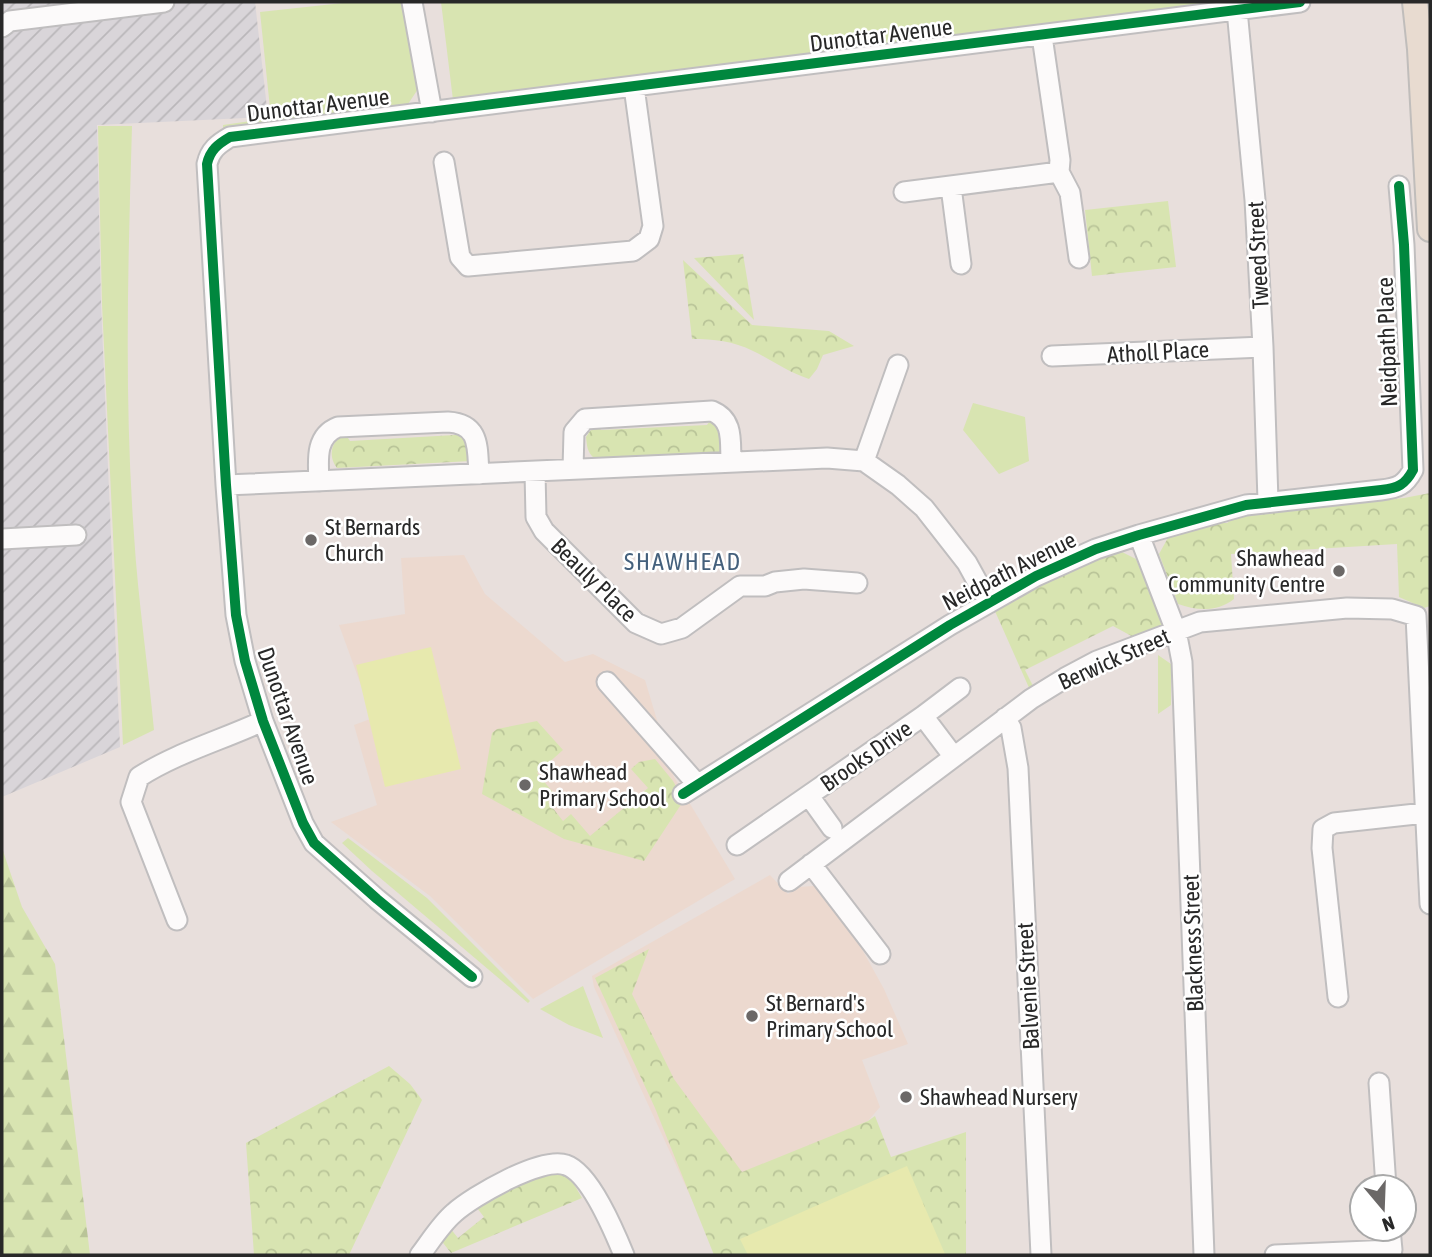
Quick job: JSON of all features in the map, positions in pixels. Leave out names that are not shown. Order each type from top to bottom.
[{"type":"main road","points":[[1415,2],[1430,229]]},
{"type":"street","points":[[2,27],[10,21],[164,2]]},
{"type":"street","points":[[412,2],[432,112]]},
{"type":"street","name":"Dunottar Avenue","points":[[472,977],[314,843],[303,823],[263,721],[245,661],[236,615],[207,164],[209,155],[230,137],[1300,2]]},
{"type":"street","name":"Tweed Street","points":[[1237,10],[1254,187],[1264,347],[1268,501]]},
{"type":"street","points":[[1042,36],[1060,160],[1059,172],[1070,193],[1079,258]]},
{"type":"street","points":[[444,162],[460,257],[468,267],[633,251],[649,239],[653,226],[634,87]]},
{"type":"street","points":[[904,192],[1059,172]]},
{"type":"street","name":"Neidpath Place","points":[[1395,488],[1406,483],[1413,470],[1399,186]]},
{"type":"street","points":[[951,187],[961,264]]},
{"type":"street","name":"Atholl Place","points":[[1052,356],[1264,347]]},
{"type":"street","points":[[864,461],[898,365]]},
{"type":"street","points":[[573,469],[574,432],[585,419],[712,411],[723,416],[729,426],[731,461]]},
{"type":"street","points":[[319,481],[320,445],[323,438],[338,427],[448,422],[460,423],[473,434],[478,449],[479,474]]},
{"type":"street","points":[[226,485],[731,461],[827,458],[864,461],[924,508],[967,563],[989,603]]},
{"type":"street","name":"Beauly Place","points":[[536,472],[536,517],[544,531],[636,623],[661,634],[682,628],[740,586],[765,586],[775,582],[804,579],[857,583]]},
{"type":"street","name":"Neidpath Avenue","points":[[607,682],[690,789],[938,632],[1052,569],[1096,549],[1219,512],[1268,501],[1395,488]]},
{"type":"street","points":[[2,539],[76,535]]},
{"type":"street","name":"Blackness Street","points":[[1139,535],[1177,631],[1182,662],[1204,1255]]},
{"type":"street","name":"Berwick Street","points":[[789,881],[1005,719],[1065,678],[1097,661],[1200,622],[1347,608],[1392,609],[1416,616],[1423,712],[1425,813]]},
{"type":"street","name":"Brooks Drive","points":[[737,845],[960,688]]},
{"type":"street","name":"Brooks Drive","points":[[923,716],[954,757]]},
{"type":"street","name":"Balvenie Street","points":[[1005,719],[1011,728],[1018,768],[1041,1255]]},
{"type":"street","name":"Dunottar Avenue","points":[[177,920],[131,802],[139,777],[161,763],[263,721]]},
{"type":"street","points":[[625,735],[641,723]]},
{"type":"street","name":"Brooks Drive","points":[[809,796],[832,828]]},
{"type":"street","points":[[1338,997],[1322,848],[1323,829],[1334,823],[1425,813],[1430,904]]},
{"type":"street","points":[[811,864],[880,954]]},
{"type":"street","points":[[1379,1083],[1385,1173]]},
{"type":"street","points":[[420,1255],[453,1213],[510,1178],[531,1168],[550,1164],[567,1165],[580,1175],[599,1201],[624,1255]]},
{"type":"street","points":[[1275,1255],[1392,1250],[1391,1243]]},
{"type":"shaded area","points":[[2,2],[255,2],[268,117],[97,125],[101,303],[120,747],[2,797]]},
{"type":"shaded area","name":"Shawhead Primary School","points":[[464,555],[485,594],[565,662],[593,654],[645,680],[674,777],[735,879],[533,999],[430,896],[331,822],[377,805],[354,725],[373,718],[339,625],[405,614],[401,558]]},
{"type":"shaded area","name":"St Bernard's Primary School","points":[[770,875],[788,894],[798,887],[814,886],[853,933],[884,989],[908,1044],[862,1060],[880,1107],[868,1121],[693,1202],[594,987],[592,976]]},
{"type":"green space","points":[[352,2],[407,2],[418,89],[408,104],[223,130],[223,125],[271,118],[260,12]]},
{"type":"green space","points":[[441,2],[1243,2],[453,100]]},
{"type":"green space","points":[[98,126],[132,126],[128,279],[129,432],[136,559],[154,730],[123,745],[102,304]]},
{"type":"green space","points":[[1168,201],[1176,267],[1092,276],[1085,210]]},
{"type":"green space","points":[[743,254],[754,320],[694,258]]},
{"type":"green space","points":[[683,260],[752,325],[829,331],[854,346],[823,355],[809,379],[738,345],[716,340],[692,339]]},
{"type":"green space","points":[[973,403],[1025,417],[1029,461],[999,474],[963,430]]},
{"type":"green space","points":[[712,418],[721,419],[722,452],[594,458],[587,446],[586,437],[596,422],[601,430],[707,425]]},
{"type":"green space","points":[[459,427],[469,432],[471,461],[337,468],[332,458],[334,444],[344,432],[350,441],[455,435]]},
{"type":"green space","points":[[1430,493],[1430,606],[1424,608],[1399,597],[1397,544],[1231,554],[1234,599],[1207,609],[1178,604],[1159,554],[1170,534],[1211,523],[1227,523],[1239,516]]},
{"type":"green space","points":[[1118,550],[1136,559],[1164,626],[1137,639],[1113,626],[1025,670],[1034,688],[1030,690],[994,609],[1084,562]]},
{"type":"green space","points":[[431,647],[461,769],[385,787],[356,665]]},
{"type":"green space","points":[[1158,655],[1171,664],[1171,705],[1158,714]]},
{"type":"green space","points":[[537,721],[563,750],[537,773],[556,796],[548,802],[563,821],[571,814],[590,836],[648,788],[631,769],[639,762],[655,759],[673,781],[684,800],[644,861],[564,839],[482,794],[492,733],[497,729]]},
{"type":"green space","points":[[348,838],[427,898],[530,1001],[528,1003],[372,871],[342,843]]},
{"type":"green space","points":[[2,848],[22,907],[55,964],[90,1255],[2,1255]]},
{"type":"green space","points":[[649,949],[632,994],[674,1079],[742,1172],[875,1116],[891,1157],[966,1132],[966,1255],[714,1255],[655,1108],[595,978]]},
{"type":"green space","points":[[583,986],[603,1038],[569,1025],[540,1009]]},
{"type":"green space","points":[[389,1066],[410,1084],[422,1100],[349,1255],[254,1255],[246,1143]]},
{"type":"green space","points":[[907,1166],[945,1254],[748,1255],[740,1239]]},
{"type":"green space","points":[[549,1167],[568,1174],[582,1198],[451,1253],[440,1239],[450,1228],[458,1238],[484,1217],[474,1204]]},
{"type":"cycle path","points":[[472,977],[314,843],[303,823],[263,721],[245,661],[236,615],[207,164],[215,148],[230,137],[1300,2]]},
{"type":"cycle path","points":[[683,794],[950,625],[1036,576],[1096,549],[1246,505],[1387,489],[1404,482],[1413,470],[1399,186]]},
{"type":"place","name":"St Bernards Church","points":[[311,540]]},
{"type":"place","name":"Shawhead Community Centre","points":[[1339,571]]},
{"type":"place","name":"Shawhead Primary School","points":[[525,785]]},
{"type":"place","name":"St Bernard's Primary School","points":[[752,1016]]},
{"type":"place","name":"Shawhead Nursery","points":[[906,1097]]},
{"type":"district","name":"SHAWHEAD","points":[[683,561]]}]
